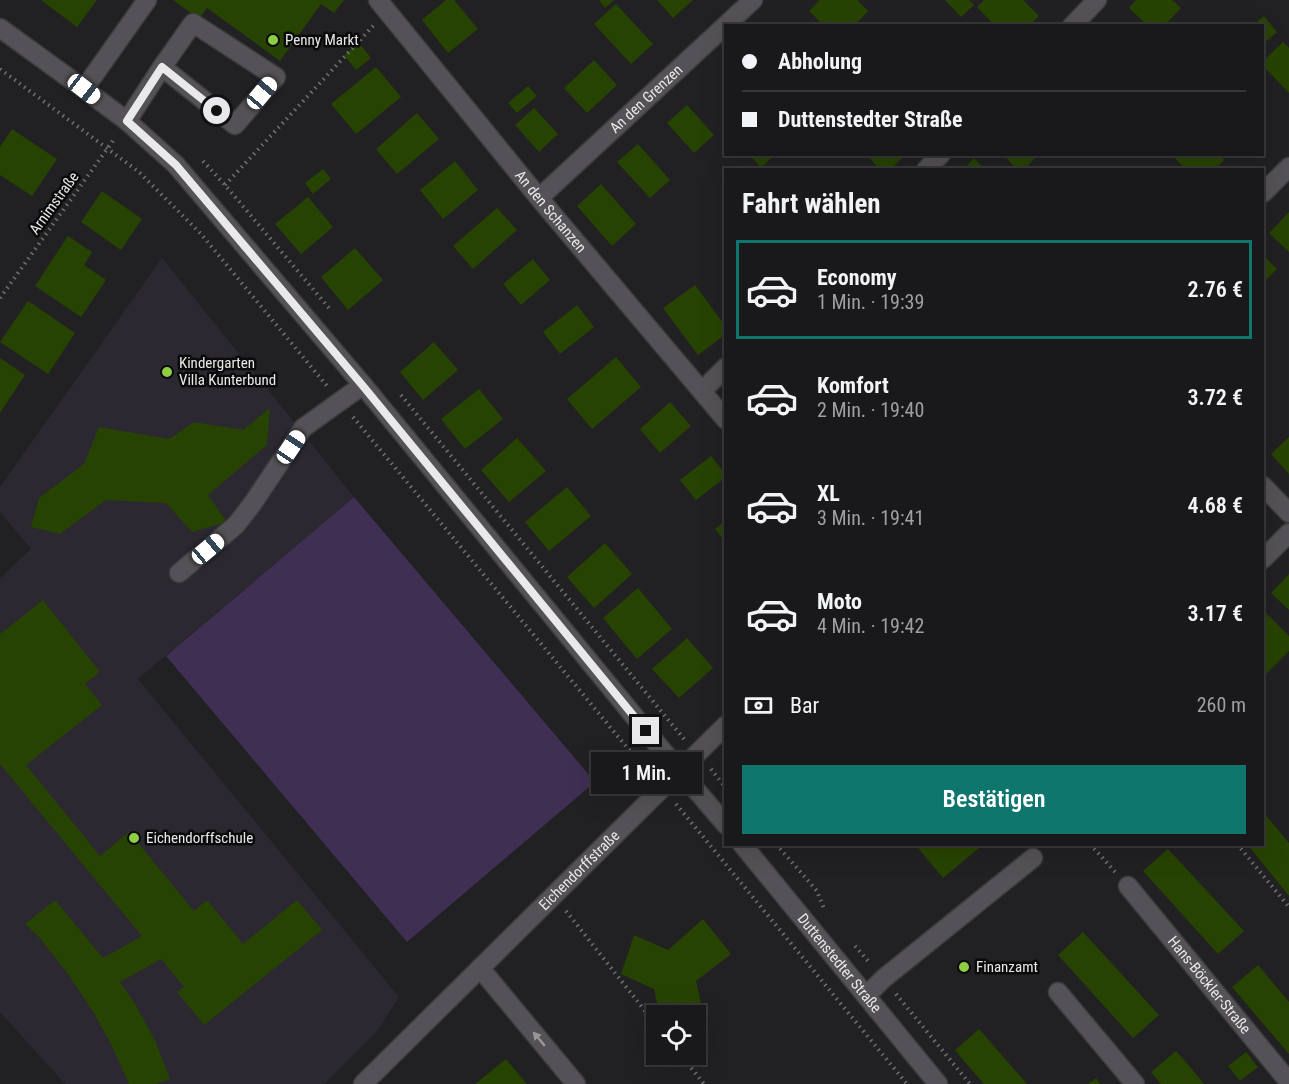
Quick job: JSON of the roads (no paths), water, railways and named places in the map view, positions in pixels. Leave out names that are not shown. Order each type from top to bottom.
[{"type":"street","points":[[84,89],[147,0]]},
{"type":"street","name":"An den Grenzen","points":[[727,24],[753,0]]},
{"type":"street","points":[[1074,24],[1097,0]]},
{"type":"street","name":"An den Schanzen","points":[[383,6],[539,198],[724,418]]},
{"type":"street","points":[[127,121],[162,67],[193,23],[276,77],[235,125],[162,67]]},
{"type":"street","name":"An den Grenzen","points":[[539,198],[724,27]]},
{"type":"street","points":[[0,28],[127,121],[176,165],[363,386],[724,823]]},
{"type":"street","points":[[928,168],[939,156]]},
{"type":"street","points":[[1264,192],[1289,167]]},
{"type":"street","points":[[702,391],[724,369]]},
{"type":"street","points":[[179,573],[236,525],[303,428],[363,386]]},
{"type":"street","points":[[1264,487],[1289,513]]},
{"type":"street","points":[[1264,557],[1289,533]]},
{"type":"street","name":"Eichendorffstraße","points":[[363,1084],[724,727]]},
{"type":"street","name":"Duttenstedter Straße","points":[[744,846],[938,1084]]},
{"type":"street","points":[[866,996],[1033,858]]},
{"type":"street","name":"Hans-Böckler-Straße","points":[[1128,886],[1289,1082]]},
{"type":"street","points":[[480,968],[576,1084]]},
{"type":"street","points":[[1058,992],[1136,1084]]},
{"type":"place","name":"Penny Markt","points":[[273,40]]},
{"type":"place","name":"Kindergarten Villa Kunterbund","points":[[167,372]]},
{"type":"place","name":"Eichendorffschule","points":[[134,838]]},
{"type":"place","name":"Finanzamt","points":[[964,967]]}]
